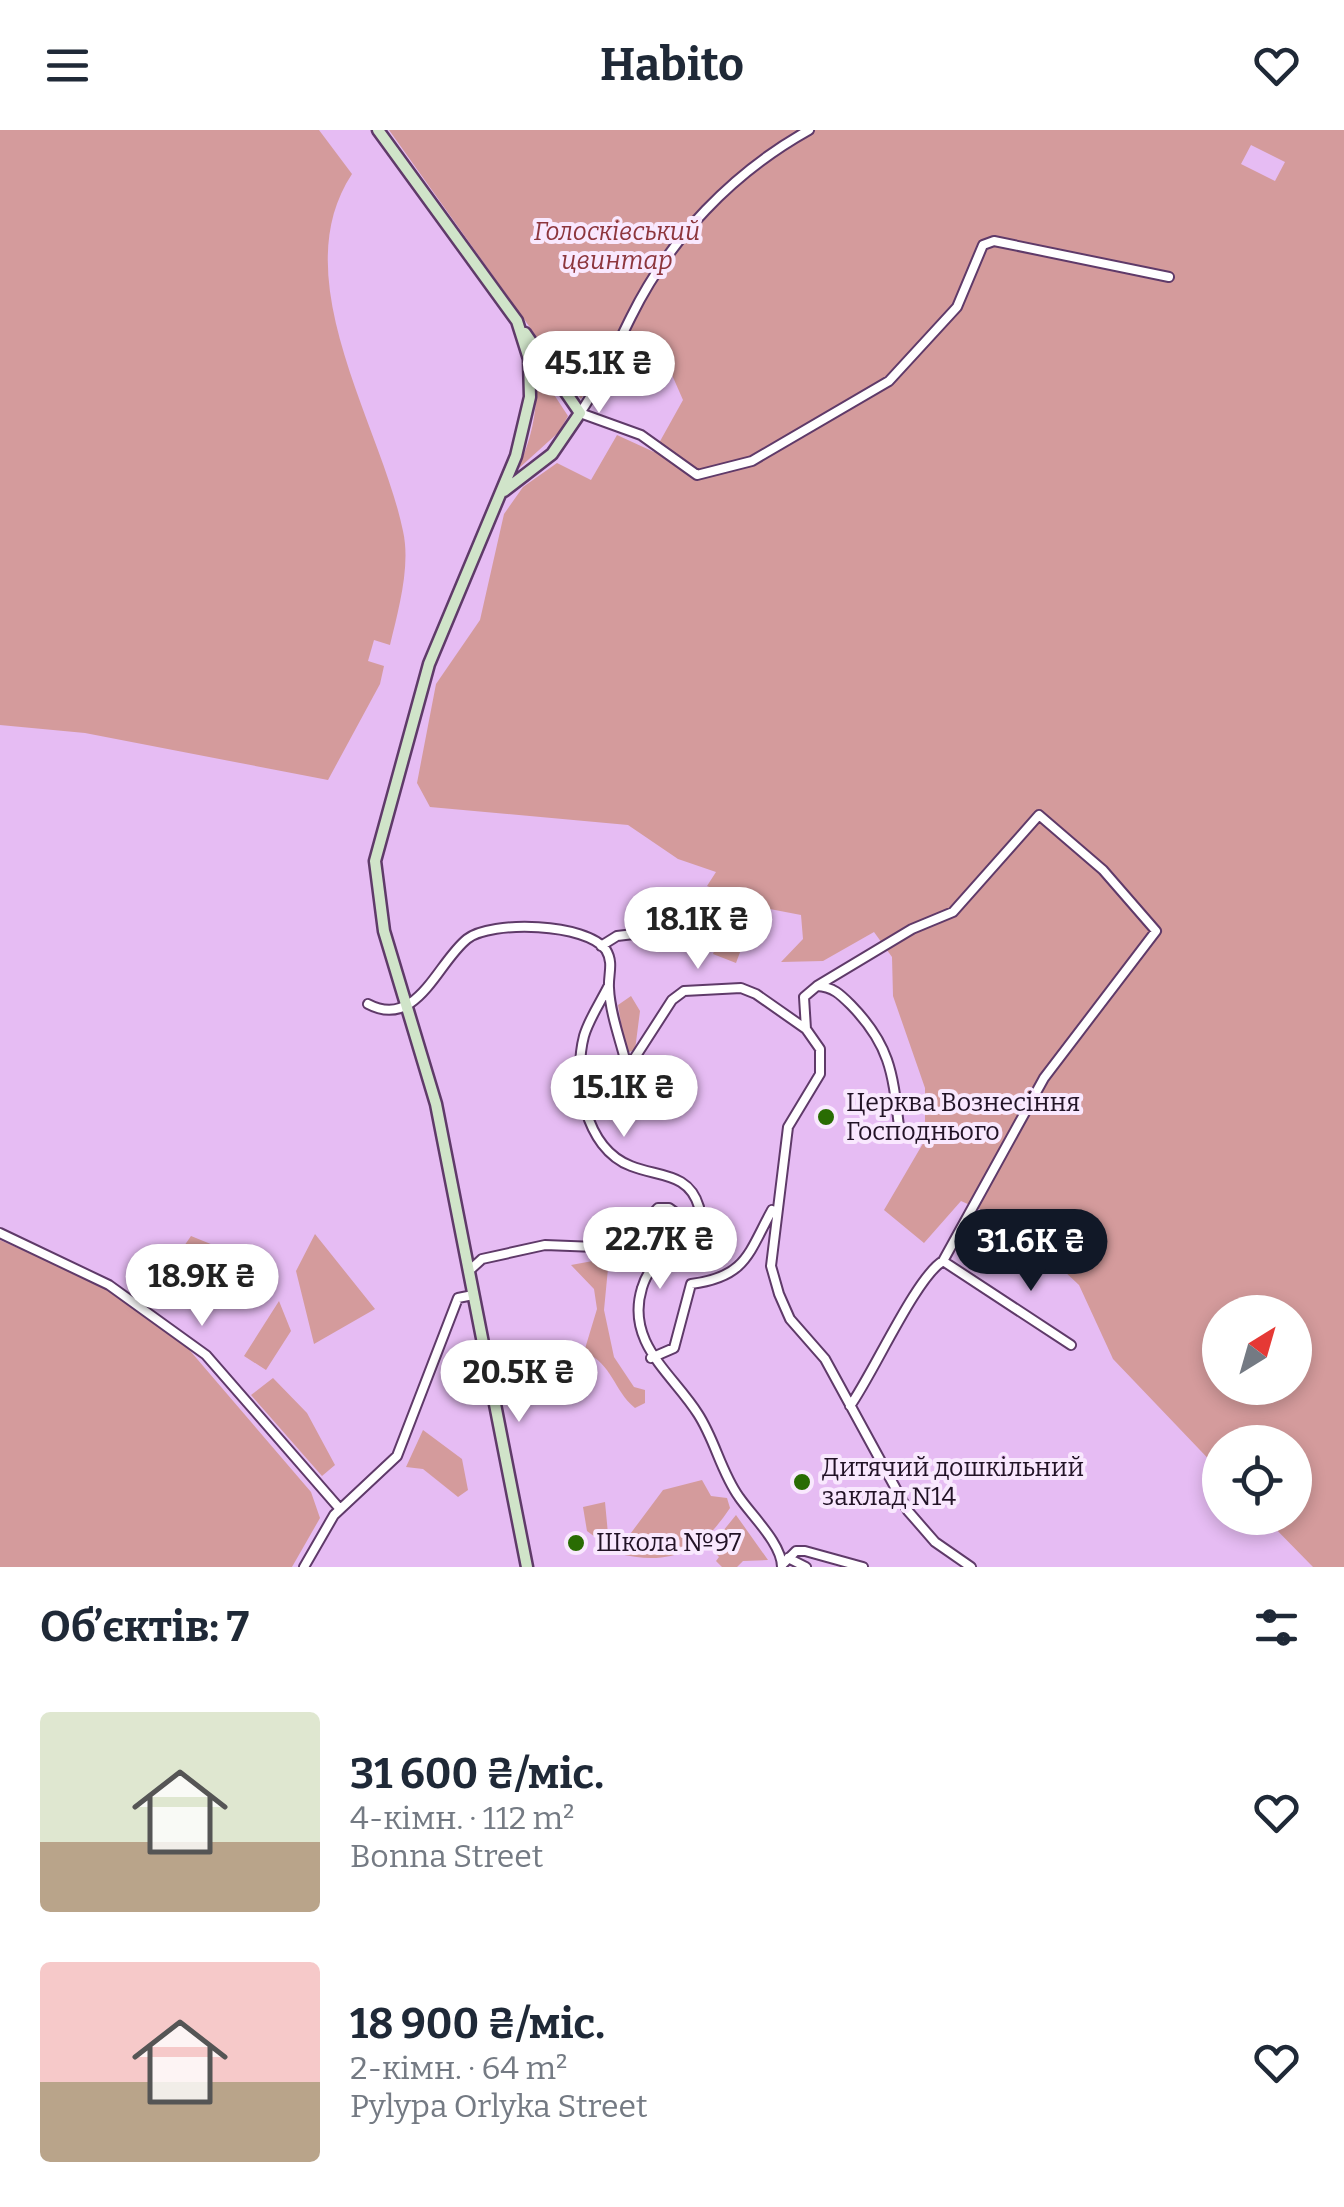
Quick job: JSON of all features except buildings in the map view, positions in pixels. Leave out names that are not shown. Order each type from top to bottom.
[{"type":"street","points":[[378,130],[580,413],[641,435],[697,476],[752,462],[828,414],[874,394],[957,307],[983,245],[994,241],[1169,277]]},
{"type":"street","points":[[503,492],[552,454],[605,376],[630,318],[670,252],[750,165],[809,130]]},
{"type":"street","points":[[517,321],[529,359],[530,397],[503,492],[429,664],[378,842],[378,904],[436,1104],[527,1567]]},
{"type":"street","points":[[806,1029],[804,998],[817,986],[912,928],[954,912],[1039,816],[1103,870],[1156,931],[1044,1078],[943,1261],[926,1280],[873,1374],[850,1406]]},
{"type":"street","points":[[368,1004],[386,1010],[405,1006],[420,996],[468,938],[486,930],[558,928],[584,934],[602,946],[611,965],[608,987],[590,1020],[579,1070],[591,1123],[602,1145],[623,1162],[666,1172],[686,1186],[700,1207],[642,1287],[641,1322],[651,1358],[700,1416],[735,1492],[784,1563],[806,1567]]},
{"type":"street","points":[[602,946],[617,936],[676,928]]},
{"type":"street","points":[[817,986],[839,993],[872,1026],[886,1050],[900,1136]]},
{"type":"street","points":[[608,987],[626,1063],[632,1062],[672,1000],[684,991],[741,988],[768,1000],[806,1029],[820,1049],[823,1066],[788,1128],[775,1204],[771,1266],[779,1294],[790,1319],[825,1359],[908,1511],[935,1542],[970,1567]]},
{"type":"street","points":[[651,1358],[674,1348],[691,1284],[723,1280],[743,1263],[775,1204]]},
{"type":"street","points":[[470,1270],[482,1259],[545,1245],[621,1248],[658,1208],[669,1208],[690,1223]]},
{"type":"street","points":[[0,1234],[108,1285],[206,1355],[340,1509]]},
{"type":"street","points":[[943,1261],[1071,1345]]},
{"type":"street","points":[[304,1567],[340,1509],[397,1456],[458,1298],[473,1296]]},
{"type":"street","points":[[784,1563],[796,1551],[863,1567]]},
{"type":"green space","points":[[0,130],[319,130],[352,174],[333,215],[328,259],[332,304],[343,351],[392,489],[403,531],[405,559],[390,645],[374,640],[368,661],[384,666],[380,684],[328,780],[85,733],[0,725]]},
{"type":"green space","name":"Голосківський цвинтар","points":[[389,130],[1344,130],[1344,1567],[1313,1567],[1282,1535],[1312,1535],[1312,1425],[1202,1425],[1202,1452],[1113,1359],[1079,1285],[1015,1225],[961,1201],[924,1243],[884,1210],[925,1140],[925,1088],[893,996],[892,957],[874,932],[823,961],[781,962],[803,939],[801,915],[754,906],[707,886],[716,872],[678,859],[628,825],[430,807],[417,783],[436,684],[480,620],[504,514],[523,487],[557,463],[591,480],[617,435],[654,452],[683,400],[665,359],[604,364],[581,399]],"holes":[[[1251,145],[1285,162],[1275,181],[1241,164]]]},
{"type":"green space","points":[[536,367],[568,416],[559,432],[518,469],[534,419]]},
{"type":"green space","points":[[729,911],[752,920],[736,963],[713,954]]},
{"type":"green space","points":[[631,996],[640,1011],[635,1050],[626,1053],[618,1005]]},
{"type":"green space","points":[[315,1234],[375,1309],[314,1344],[296,1271]]},
{"type":"green space","points":[[191,1236],[223,1249],[240,1264],[232,1287],[216,1292],[173,1262]]},
{"type":"green space","points":[[0,1240],[99,1284],[186,1346],[311,1492],[320,1518],[292,1567],[0,1567]]},
{"type":"green space","points":[[609,1258],[604,1310],[614,1357],[634,1387],[645,1390],[645,1403],[635,1408],[601,1363],[584,1352],[597,1309],[594,1289],[571,1265]]},
{"type":"green space","points":[[279,1301],[291,1331],[266,1370],[244,1356]]},
{"type":"green space","points":[[273,1378],[307,1413],[335,1465],[322,1476],[251,1395]]},
{"type":"green space","points":[[423,1430],[462,1459],[468,1490],[458,1497],[423,1469],[406,1467]]},
{"type":"green space","points":[[702,1480],[711,1496],[727,1498],[730,1508],[708,1536],[668,1557],[616,1553],[663,1490]]},
{"type":"green space","points":[[605,1502],[608,1534],[595,1537],[587,1531],[583,1507]]},
{"type":"green space","points":[[736,1515],[768,1560],[743,1561],[737,1567],[722,1567],[716,1561],[719,1557],[710,1547]]},
{"type":"place","name":"Церква Вознесіння Господнього","points":[[826,1117]]},
{"type":"place","name":"Дитячий дошкільний заклад N14","points":[[802,1482]]},
{"type":"place","name":"Школа №97","points":[[576,1543]]}]
